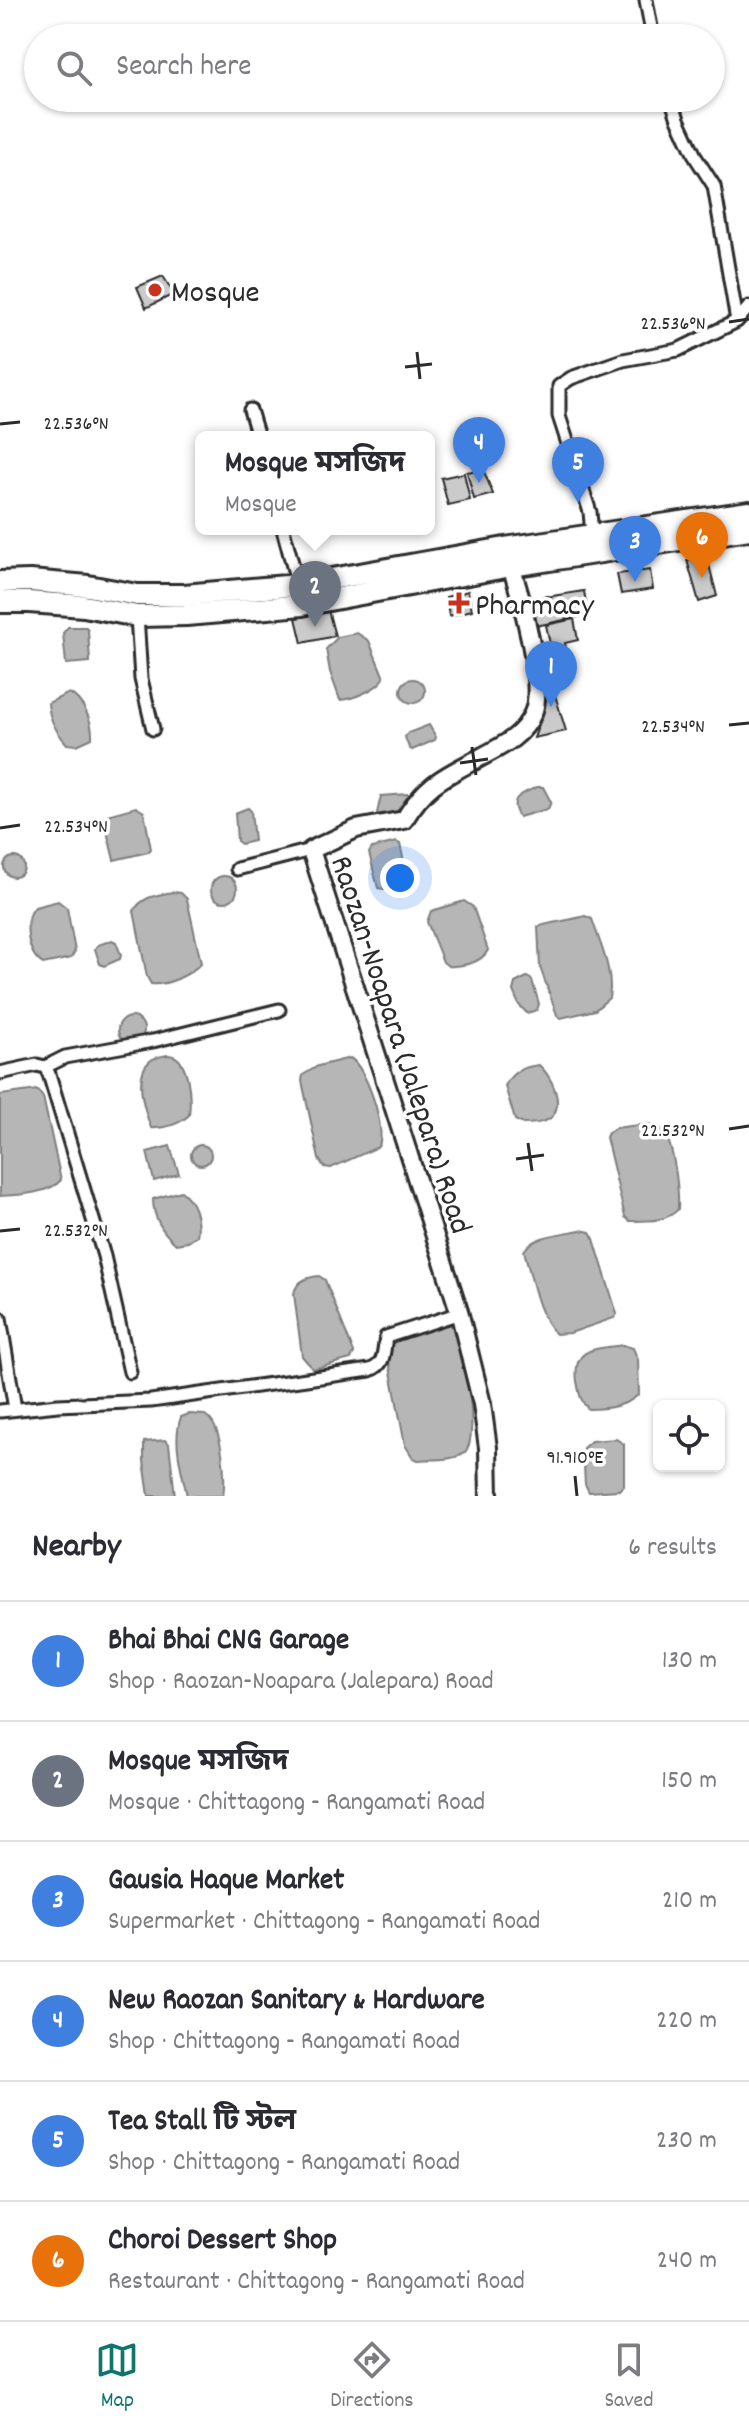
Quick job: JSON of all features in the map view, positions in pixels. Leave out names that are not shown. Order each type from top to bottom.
[{"type":"highway","points":[[0,602],[84,606],[137,616],[302,605],[592,534],[749,512]]},
{"type":"highway","points":[[0,582],[88,586],[137,595],[184,595],[298,585],[749,529]]},
{"type":"main road","name":"Raozan-Noapara (Jalepara) Road","points":[[489,1496],[488,1448],[482,1404],[460,1313],[311,850],[356,829],[404,820],[418,797],[441,778],[519,736],[535,711],[535,678],[533,652],[508,557]]},
{"type":"street","points":[[646,0],[650,24]]},
{"type":"street","points":[[676,112],[696,158],[714,186],[737,321]]},
{"type":"street","points":[[592,534],[590,512],[559,416],[559,386],[571,378],[623,360],[678,350],[737,321],[749,307]]},
{"type":"street","points":[[250,410],[256,431]]},
{"type":"street","points":[[285,535],[298,585]]},
{"type":"street","points":[[137,616],[141,679],[153,729]]},
{"type":"street","points":[[237,869],[311,850]]},
{"type":"street","points":[[0,1073],[37,1065],[45,1067],[65,1057],[153,1041],[279,1010]]},
{"type":"street","points":[[45,1067],[100,1241],[130,1372]]},
{"type":"street","points":[[0,1411],[151,1401],[370,1370],[383,1362],[386,1337],[460,1313]]},
{"type":"street","points":[[0,1318],[15,1409]]},
{"type":"shaded area","points":[[68,627],[86,627],[88,630],[90,662],[66,664],[63,633]]},
{"type":"shaded area","points":[[357,633],[369,641],[384,678],[365,693],[340,700],[326,649],[338,637]]},
{"type":"shaded area","points":[[413,679],[421,683],[425,691],[421,699],[413,703],[405,699],[401,691],[405,683]]},
{"type":"shaded area","points":[[69,693],[83,706],[92,731],[92,738],[77,745],[67,744],[63,740],[54,725],[48,703]]},
{"type":"shaded area","points":[[429,725],[435,740],[412,750],[409,748],[405,737],[408,733]]},
{"type":"shaded area","points":[[537,787],[543,787],[551,802],[548,809],[519,817],[515,801]]},
{"type":"shaded area","points":[[381,796],[410,796],[402,810],[379,816]]},
{"type":"shaded area","points":[[136,807],[144,812],[151,849],[114,860],[105,823],[107,815]]},
{"type":"shaded area","points":[[248,808],[251,811],[254,841],[241,844],[237,841],[235,813]]},
{"type":"shaded area","points":[[396,842],[400,844],[407,884],[378,888],[369,853],[372,848]]},
{"type":"shaded area","points":[[14,857],[21,860],[24,867],[21,874],[14,877],[7,874],[4,867],[7,860]]},
{"type":"shaded area","points":[[224,876],[233,880],[237,889],[233,898],[224,902],[215,898],[211,889],[215,880]]},
{"type":"shaded area","points":[[181,893],[187,899],[201,963],[178,979],[151,984],[134,911],[146,899]]},
{"type":"shaded area","points":[[58,901],[67,908],[75,951],[71,958],[43,964],[30,945],[29,920],[35,907]]},
{"type":"shaded area","points":[[464,901],[473,907],[488,950],[471,963],[448,966],[443,962],[427,922],[431,911]]},
{"type":"shaded area","points":[[585,916],[592,919],[605,958],[610,978],[609,998],[595,1010],[561,1018],[557,1015],[540,967],[538,927]]},
{"type":"shaded area","points":[[112,940],[116,942],[120,959],[104,966],[100,964],[95,949]]},
{"type":"shaded area","points":[[527,977],[532,980],[539,1004],[537,1010],[527,1013],[519,1005],[513,991],[515,983]]},
{"type":"shaded area","points":[[131,1017],[140,1021],[144,1030],[140,1039],[131,1043],[122,1039],[118,1030],[122,1021]]},
{"type":"shaded area","points":[[168,1055],[181,1062],[185,1070],[190,1099],[189,1115],[172,1125],[151,1128],[142,1094],[142,1075],[152,1060]]},
{"type":"shaded area","points":[[350,1058],[369,1086],[378,1114],[380,1139],[378,1147],[331,1168],[324,1167],[319,1159],[303,1075],[318,1066]]},
{"type":"shaded area","points":[[539,1065],[554,1088],[556,1108],[548,1119],[523,1124],[515,1120],[505,1086],[519,1071]]},
{"type":"shaded area","points":[[37,1090],[43,1097],[61,1180],[41,1191],[0,1196],[0,1095]]},
{"type":"shaded area","points":[[647,1124],[660,1128],[669,1142],[678,1209],[663,1219],[630,1221],[625,1217],[606,1137],[615,1128]]},
{"type":"shaded area","points":[[201,1145],[208,1148],[211,1155],[208,1162],[201,1165],[194,1162],[191,1155],[194,1148]]},
{"type":"shaded area","points":[[170,1146],[179,1174],[154,1181],[147,1152]]},
{"type":"shaded area","points":[[181,1191],[193,1205],[198,1230],[197,1236],[188,1242],[176,1244],[159,1224],[153,1199]]},
{"type":"shaded area","points":[[580,1230],[590,1232],[594,1239],[617,1314],[614,1318],[570,1333],[556,1334],[544,1318],[524,1251],[541,1238]]},
{"type":"shaded area","points":[[319,1276],[325,1280],[354,1353],[351,1359],[313,1369],[302,1356],[294,1294],[303,1280]]},
{"type":"shaded area","points":[[440,1325],[451,1325],[461,1350],[471,1408],[470,1441],[466,1451],[457,1456],[418,1460],[413,1458],[405,1445],[388,1356],[396,1338]]},
{"type":"shaded area","points":[[623,1345],[633,1348],[638,1360],[639,1394],[609,1408],[588,1409],[578,1389],[578,1361],[588,1351]]},
{"type":"shaded area","points":[[205,1415],[216,1429],[223,1465],[223,1496],[187,1496],[177,1436],[181,1417]]},
{"type":"shaded area","points":[[616,1439],[624,1444],[624,1485],[619,1490],[589,1492],[585,1484],[583,1448],[591,1441]]},
{"type":"shaded area","points":[[166,1440],[175,1496],[149,1496],[144,1442]]},
{"type":"building","name":"Mosque","points":[[163,276],[174,294],[146,308],[137,287]]},
{"type":"building","points":[[483,469],[493,494],[474,499],[467,472]]},
{"type":"building","points":[[464,473],[470,500],[448,505],[441,478]]},
{"type":"building","points":[[707,557],[717,596],[699,602],[687,560]]},
{"type":"building","points":[[650,570],[653,589],[621,594],[617,574]]},
{"type":"building","name":"Pharmacy","points":[[468,591],[472,610],[449,616],[446,597]]},
{"type":"building","points":[[584,591],[588,615],[536,626],[533,599]]},
{"type":"building","points":[[548,596],[549,604],[532,608],[530,599]]},
{"type":"building","points":[[328,610],[335,636],[302,643],[296,618]]},
{"type":"building","points":[[574,619],[578,640],[565,643],[567,655],[553,658],[546,625]]},
{"type":"building","points":[[557,682],[558,691],[545,694],[544,684]]},
{"type":"building","points":[[555,695],[566,731],[534,738],[542,716],[544,697]]},
{"type":"place","name":"Mosque","points":[[155,290]]},
{"type":"place","name":"New Raozan Sanitary & Hardware","points":[[479,483]]},
{"type":"place","name":"Tea Stall টি স্টল","points":[[578,503]]},
{"type":"place","name":"Choroi Dessert Shop","points":[[702,578]]},
{"type":"place","name":"Gausia Haque Market","points":[[635,582]]},
{"type":"place","name":"Pharmacy","points":[[459,603]]},
{"type":"place","name":"Mosque মসজিদ","points":[[315,627]]},
{"type":"place","name":"Bhai Bhai CNG Garage","points":[[551,707]]}]
